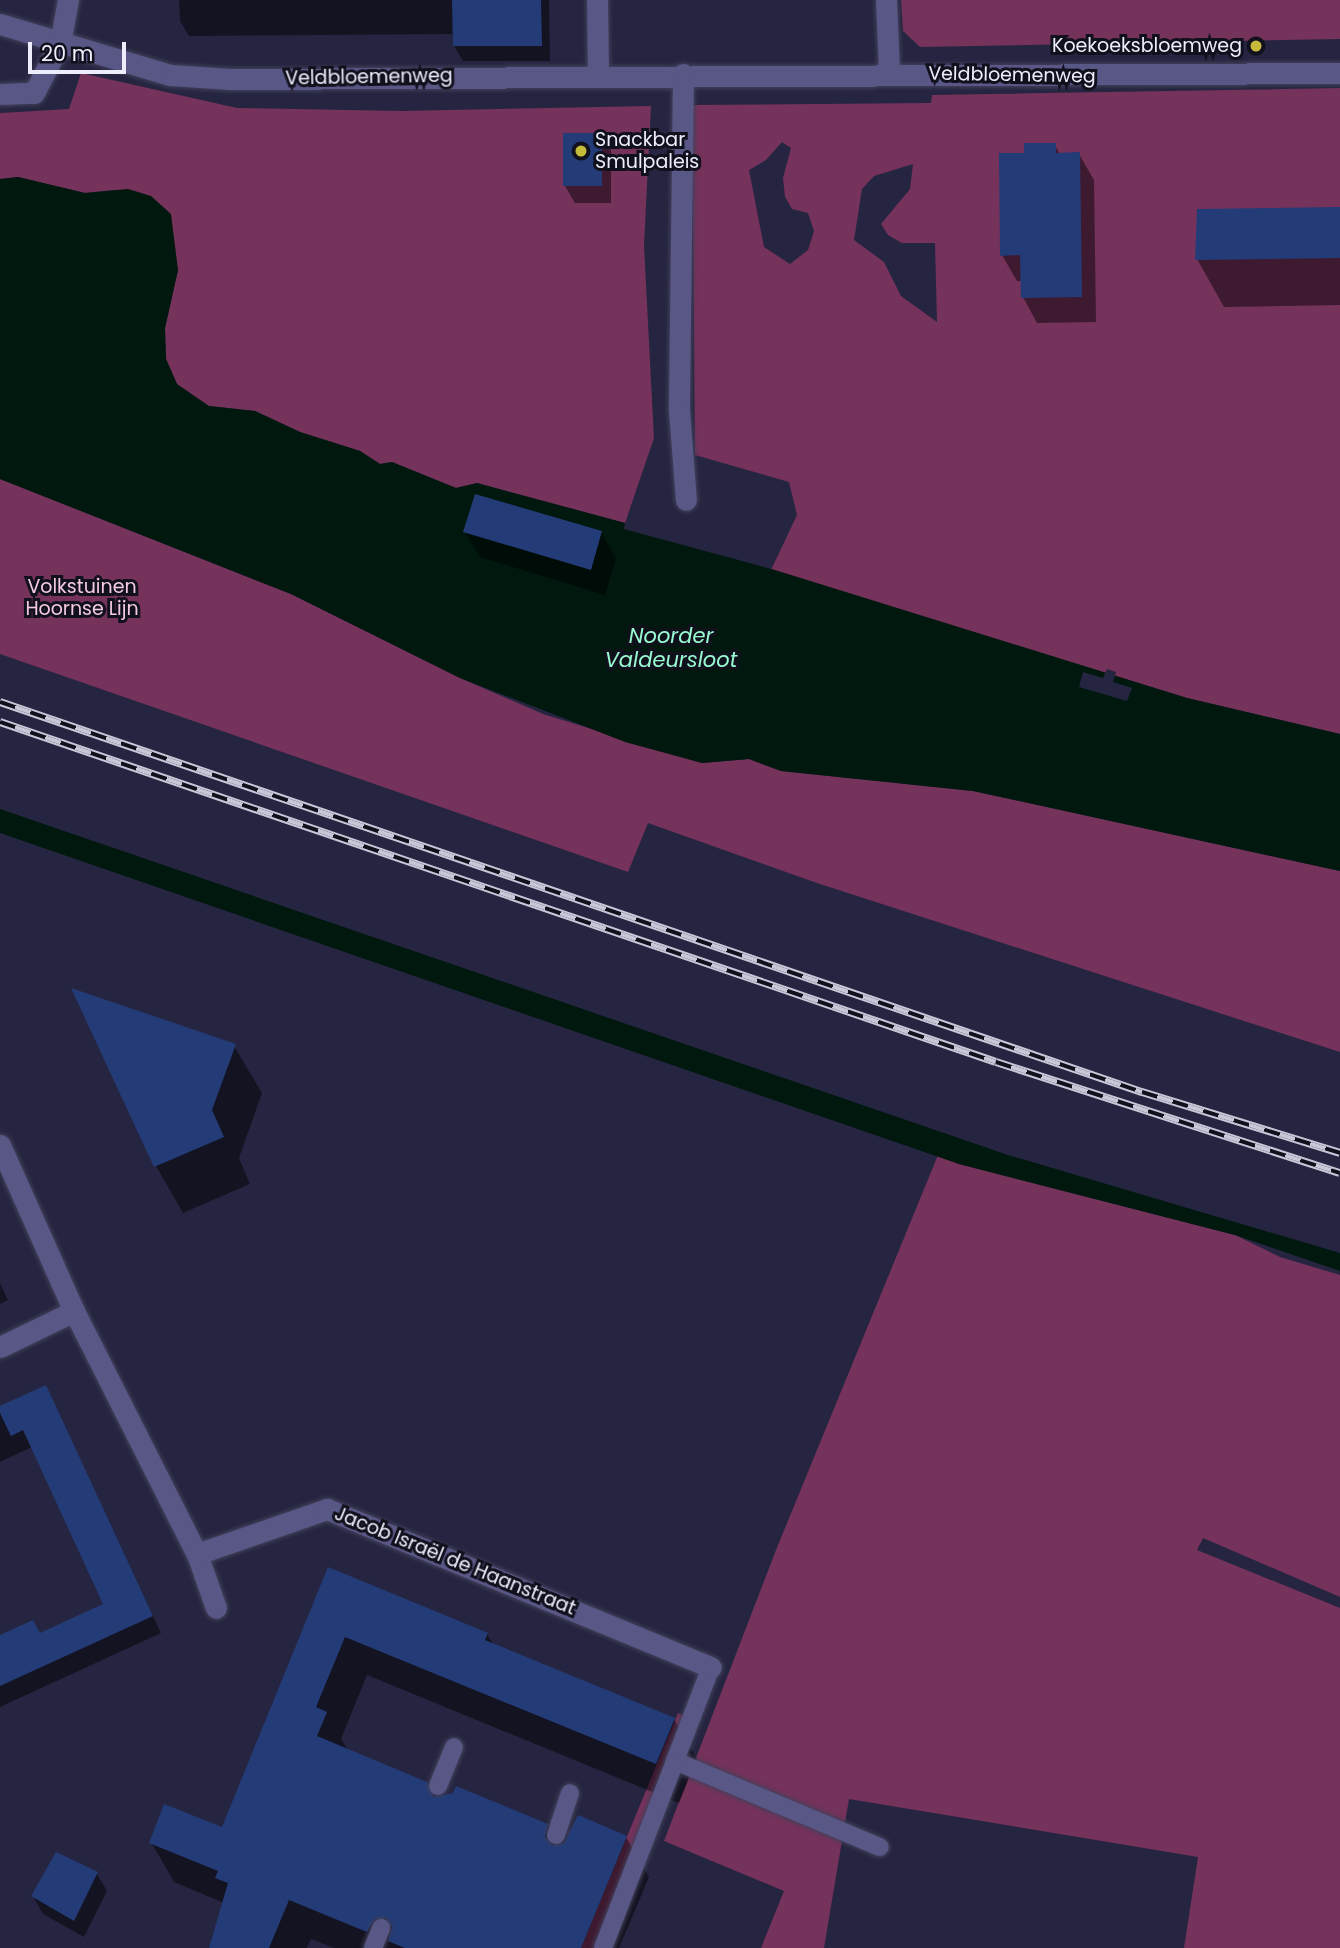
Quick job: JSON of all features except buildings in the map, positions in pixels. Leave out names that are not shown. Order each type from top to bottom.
[{"type":"street","points":[[0,94],[34,93],[60,43],[68,0]]},
{"type":"street","points":[[597,0],[598,75]]},
{"type":"street","points":[[886,0],[889,73]]},
{"type":"street","name":"Veldbloemenweg","points":[[0,24],[170,75],[230,79],[889,73],[1138,77],[1340,74]]},
{"type":"street","points":[[683,74],[678,410],[685,499]]},
{"type":"street","points":[[0,1145],[74,1311],[197,1554],[216,1608]]},
{"type":"street","points":[[0,1347],[74,1311]]},
{"type":"street","name":"Jacob Israël de Haanstraat","points":[[197,1554],[327,1509],[711,1667]]},
{"type":"lane","points":[[603,1948],[711,1667]]},
{"type":"lane","points":[[438,1786],[454,1747]]},
{"type":"lane","points":[[675,1761],[880,1847]]},
{"type":"lane","points":[[556,1835],[570,1793]]},
{"type":"lane","points":[[373,1948],[381,1928]]},
{"type":"green space","points":[[901,0],[1340,0],[1340,39],[920,47],[903,31]]},
{"type":"green space","points":[[81,73],[237,108],[401,111],[651,106],[644,246],[654,438],[625,523],[477,483],[456,488],[392,462],[380,464],[360,451],[300,432],[255,411],[209,406],[190,397],[177,384],[166,359],[165,328],[178,270],[116,190],[85,193],[18,177],[0,179],[0,113],[69,109]]},
{"type":"green space","points":[[1340,88],[1340,734],[1187,698],[771,570],[797,515],[789,482],[695,455],[692,105],[931,103],[932,95]],"holes":[[[782,142],[791,148],[783,178],[785,197],[792,209],[808,213],[814,231],[808,250],[790,264],[764,247],[749,170],[766,160]],[[913,164],[910,189],[881,224],[888,235],[902,243],[935,243],[937,322],[901,296],[884,262],[854,240],[862,189],[874,176]]]},
{"type":"green space","name":"Volkstuinen Hoornse Lijn","points":[[0,479],[291,594],[460,678],[543,714],[702,763],[749,759],[781,771],[973,791],[1340,871],[1340,1052],[817,883],[648,823],[628,872],[0,654]]},
{"type":"green space","points":[[938,1155],[959,1164],[1235,1235],[1280,1257],[1340,1275],[1340,1597],[1203,1538],[1197,1550],[1340,1608],[1340,1948],[1184,1948],[1198,1857],[849,1799],[824,1948],[761,1948],[784,1891],[664,1841],[776,1550]]},
{"type":"green space","points":[[678,1713],[690,1719],[596,1948],[581,1948]]},
{"type":"water","name":"Noorder Valdeursloot","points":[[18,177],[85,193],[128,189],[151,196],[171,214],[178,270],[165,328],[166,359],[177,384],[209,406],[255,411],[300,432],[360,451],[380,464],[392,462],[456,488],[477,483],[625,523],[624,529],[775,570],[1187,698],[1340,734],[1340,871],[973,791],[781,771],[749,759],[702,763],[625,742],[460,678],[291,594],[0,479],[0,179]]},
{"type":"water","points":[[0,809],[1008,1155],[1340,1253],[1340,1271],[1235,1235],[959,1164],[0,833]]},
{"type":"pier","points":[[1107,669],[1116,672],[1113,682],[1132,688],[1127,701],[1079,687],[1083,672],[1103,678]]},
{"type":"railway","points":[[0,702],[1142,1092],[1340,1153]]},
{"type":"railway","points":[[0,722],[996,1062],[1340,1173]]},
{"type":"place","name":"Koekoeksbloemweg","points":[[1256,46]]},
{"type":"place","name":"Snackbar Smulpaleis","points":[[581,151]]}]
